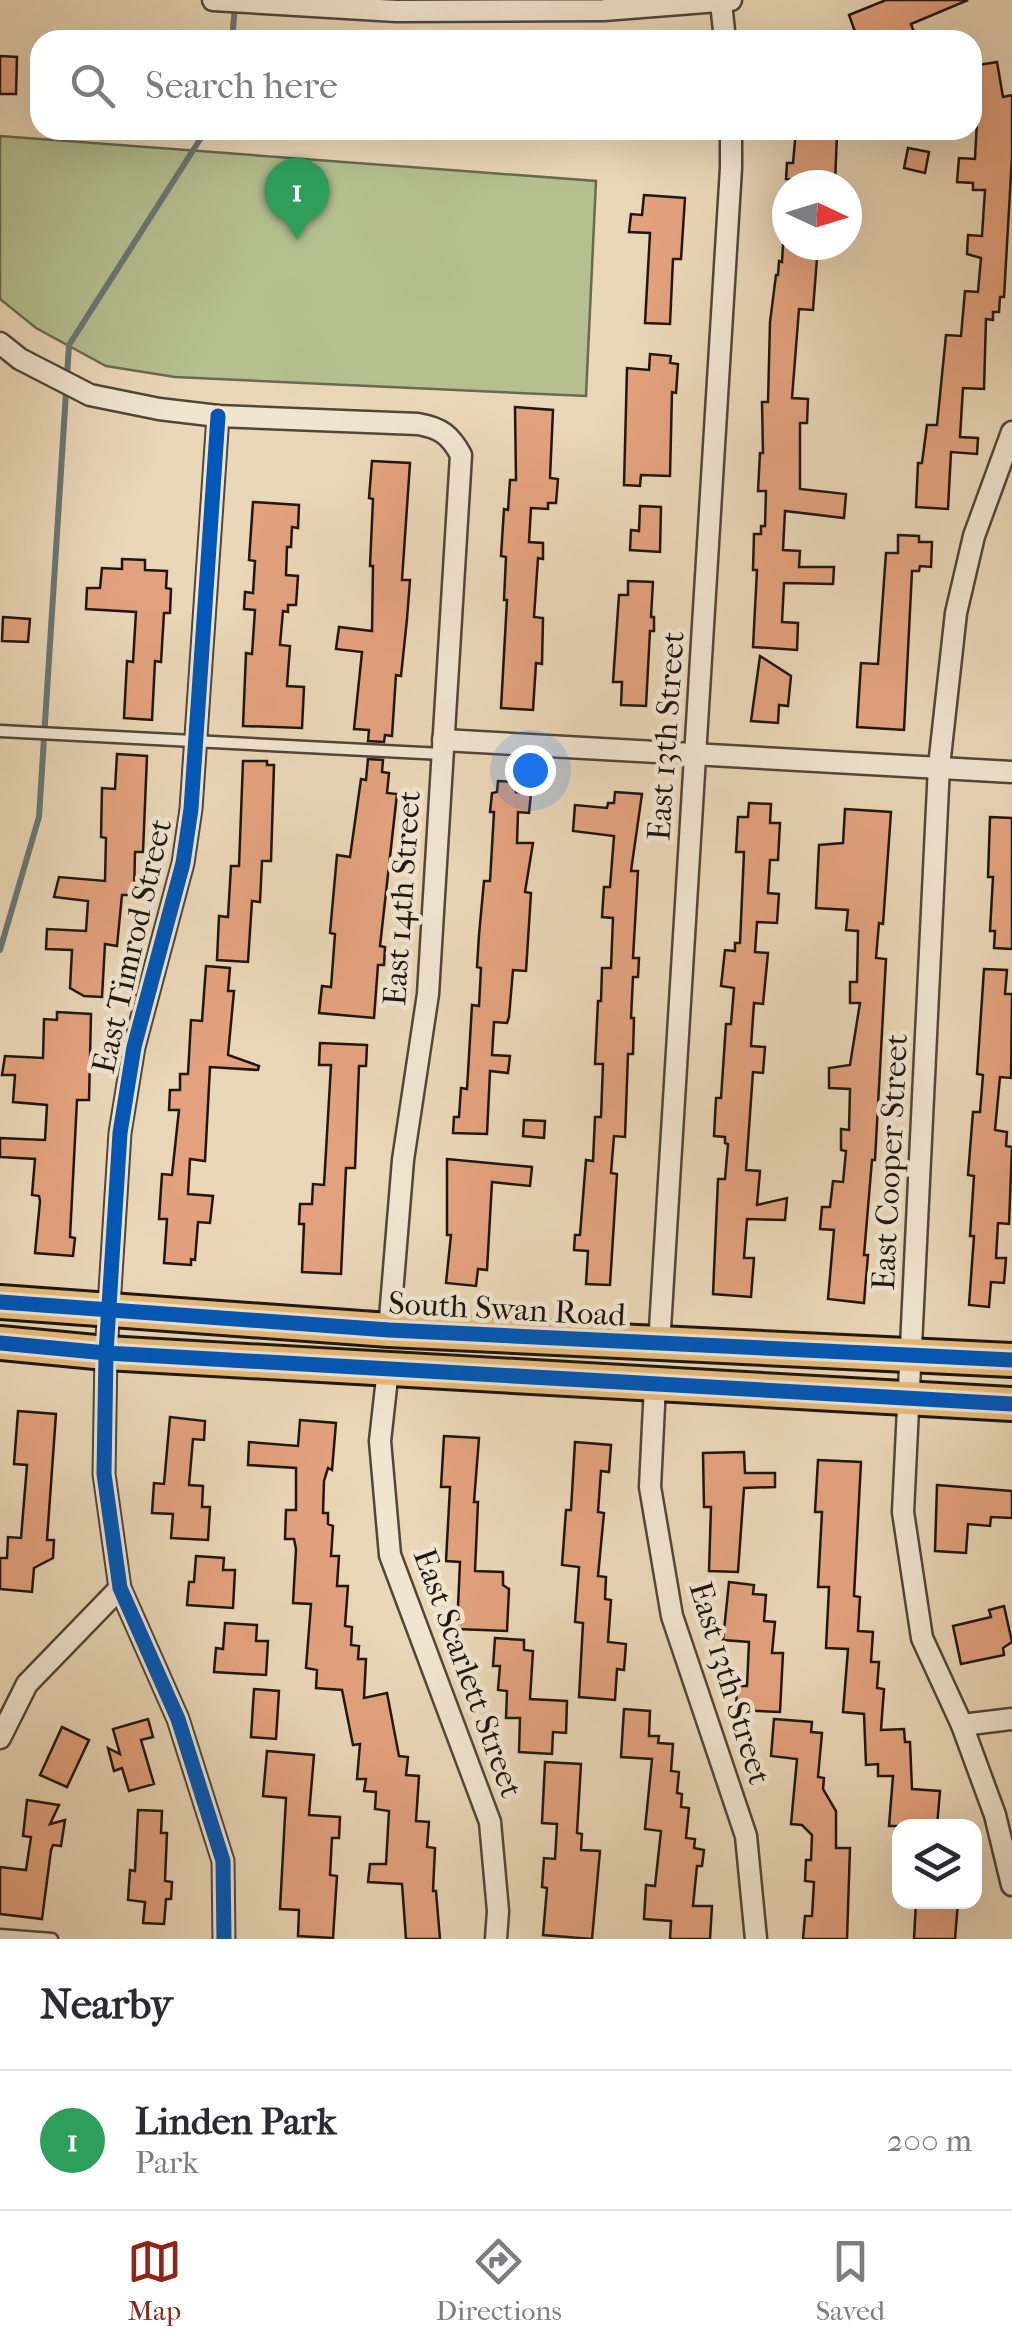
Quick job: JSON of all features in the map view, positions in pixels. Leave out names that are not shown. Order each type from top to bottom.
[{"type":"main road","name":"South Swan Road","points":[[0,1302],[389,1330],[1012,1360]]},
{"type":"main road","name":"South Swan Road","points":[[0,1343],[106,1353],[1012,1404]]},
{"type":"street","points":[[214,0],[604,10],[726,2],[725,30]]},
{"type":"street","name":"East 13th Street","points":[[658,1345],[731,140]]},
{"type":"street","points":[[0,343],[20,358],[90,394],[159,409],[218,416]]},
{"type":"street","name":"East 14th Street","points":[[218,416],[418,424],[440,428],[461,455],[428,994],[403,1160],[389,1330]]},
{"type":"street","name":"East Timrod Street","points":[[218,416],[184,862],[134,1047],[120,1133],[106,1353],[104,1474],[120,1588],[178,1718],[223,1861],[224,1939]]},
{"type":"street","name":"East Cooper Street","points":[[1012,432],[974,536],[956,612],[939,766],[903,1512],[922,1638],[962,1726],[995,1814],[1012,1885]]},
{"type":"street","points":[[442,747],[695,755],[1012,772]]},
{"type":"street","name":"East Scarlett Street","points":[[388,1368],[380,1441],[390,1555],[490,1822],[498,1911],[496,1939]]},
{"type":"street","name":"East 13th Street","points":[[655,1385],[650,1487],[672,1616],[746,1836],[756,1939]]},
{"type":"street","points":[[0,1738],[28,1684],[120,1588]]},
{"type":"street","points":[[962,1726],[1012,1720]]},
{"type":"lane","points":[[0,731],[196,742],[442,747]]},
{"type":"lane","points":[[0,1935],[52,1939]]},
{"type":"green space","points":[[0,136],[596,181],[586,396],[175,377],[106,366],[36,328],[0,299]]},
{"type":"building","points":[[886,0],[968,0],[911,24],[913,30],[854,30],[849,15]]},
{"type":"building","points":[[0,56],[17,57],[16,94],[0,94]]},
{"type":"building","points":[[997,62],[1003,97],[1012,95],[1004,297],[1000,297],[999,312],[993,312],[993,320],[986,319],[984,389],[963,388],[960,437],[978,438],[977,454],[951,452],[948,509],[916,507],[918,463],[922,463],[927,425],[937,425],[946,335],[961,336],[965,291],[978,292],[981,258],[967,254],[968,235],[982,236],[985,190],[973,190],[973,183],[957,182],[959,158],[975,159],[976,140],[982,140],[982,64]]},
{"type":"building","points":[[795,140],[837,140],[836,170],[787,170],[787,163],[793,163]]},
{"type":"building","points":[[908,148],[929,152],[925,173],[904,168]]},
{"type":"building","points":[[644,195],[685,198],[681,259],[673,259],[670,324],[645,323],[650,233],[629,232],[631,214],[642,215]]},
{"type":"building","points":[[817,260],[813,310],[799,309],[792,398],[808,399],[807,423],[800,423],[800,489],[846,494],[844,518],[785,511],[783,550],[800,551],[799,567],[834,567],[833,584],[784,583],[782,622],[798,623],[797,650],[753,647],[757,570],[753,570],[754,534],[761,534],[761,526],[765,526],[766,491],[758,491],[763,453],[762,402],[768,402],[770,322],[776,275],[779,261]]},
{"type":"building","points":[[650,354],[671,356],[670,363],[678,364],[676,393],[672,392],[670,476],[641,475],[640,486],[624,485],[627,368],[649,370]]},
{"type":"building","points":[[515,407],[553,410],[550,478],[558,479],[556,503],[548,503],[548,509],[531,508],[529,542],[543,543],[543,559],[538,558],[534,617],[543,618],[542,664],[536,663],[533,710],[501,708],[507,600],[506,557],[501,556],[504,509],[508,510],[510,480],[516,480]]},
{"type":"building","points":[[372,461],[410,463],[402,580],[410,580],[407,619],[401,676],[396,675],[392,736],[385,735],[384,742],[368,741],[369,730],[354,729],[362,652],[336,649],[339,627],[372,631]]},
{"type":"building","points":[[253,502],[299,505],[298,528],[292,527],[291,547],[287,547],[286,575],[298,576],[296,605],[288,605],[288,612],[283,611],[280,645],[290,646],[287,686],[304,687],[302,728],[243,726],[246,653],[252,654],[255,610],[244,609],[245,592],[253,593],[255,561],[249,560]]},
{"type":"building","points":[[640,506],[661,507],[660,552],[630,550],[631,530],[639,531]]},
{"type":"building","points":[[898,535],[919,536],[919,542],[932,542],[931,567],[920,566],[919,571],[912,571],[904,730],[857,727],[861,663],[878,664],[886,553],[898,553]]},
{"type":"building","points":[[122,559],[145,560],[145,570],[167,571],[166,588],[171,589],[170,613],[164,613],[161,662],[155,661],[152,720],[124,718],[127,661],[133,662],[136,612],[86,609],[87,588],[100,588],[102,568],[122,569]]},
{"type":"building","points":[[628,581],[653,582],[654,631],[650,631],[646,706],[621,705],[622,682],[613,682],[619,595],[628,595]]},
{"type":"building","points":[[3,617],[30,619],[28,642],[2,641]]},
{"type":"building","points":[[760,656],[791,676],[788,706],[779,705],[778,723],[751,721]]},
{"type":"building","points":[[117,754],[147,756],[143,852],[135,852],[134,895],[122,895],[117,946],[105,944],[102,997],[84,996],[70,988],[72,950],[46,949],[47,929],[86,931],[88,901],[54,897],[59,877],[105,881],[102,788],[115,789]]},
{"type":"building","points":[[368,759],[383,760],[382,772],[389,773],[387,793],[397,794],[380,946],[385,947],[384,965],[378,965],[374,1018],[319,1013],[322,986],[331,987],[335,934],[330,933],[337,855],[350,857],[361,779],[366,780]]},
{"type":"building","points":[[243,761],[267,761],[267,765],[274,765],[271,861],[262,861],[260,902],[252,901],[248,962],[217,960],[219,916],[228,917],[231,866],[239,866]]},
{"type":"building","points":[[498,781],[516,782],[516,792],[531,793],[529,813],[518,812],[517,843],[533,843],[525,892],[531,893],[526,971],[513,970],[507,1023],[494,1022],[492,1055],[510,1056],[508,1073],[490,1071],[487,1134],[453,1133],[454,1117],[459,1117],[461,1088],[467,1089],[472,1005],[479,1006],[479,935],[484,881],[490,881],[492,793],[497,792]]},
{"type":"building","points":[[615,792],[642,794],[631,871],[638,871],[633,958],[639,958],[638,977],[633,977],[633,1054],[628,1054],[625,1137],[614,1136],[611,1173],[617,1174],[610,1285],[586,1284],[588,1251],[574,1250],[575,1235],[580,1235],[586,1160],[593,1161],[595,1117],[601,1117],[603,1064],[595,1064],[602,968],[611,968],[613,918],[602,917],[604,887],[610,887],[614,836],[573,831],[575,805],[607,808],[608,803],[614,803]]},
{"type":"building","points":[[749,803],[771,804],[770,823],[780,823],[778,860],[770,860],[768,893],[779,894],[777,923],[757,922],[755,952],[768,953],[763,1004],[754,1003],[751,1046],[765,1047],[763,1073],[753,1072],[746,1170],[760,1171],[757,1205],[787,1198],[785,1220],[747,1219],[744,1258],[754,1258],[751,1297],[713,1294],[718,1179],[725,1179],[728,1144],[725,1137],[714,1136],[716,1098],[721,1098],[726,1024],[731,1024],[734,988],[721,986],[725,950],[735,951],[735,943],[740,943],[744,852],[736,852],[738,817],[748,817]]},
{"type":"building","points":[[845,809],[891,812],[883,924],[879,923],[876,958],[886,959],[875,1160],[864,1255],[868,1255],[864,1303],[828,1299],[834,1230],[820,1229],[822,1207],[830,1207],[833,1181],[843,1182],[846,1151],[841,1150],[841,1129],[849,1130],[850,1089],[829,1088],[829,1068],[850,1065],[860,1003],[850,1003],[850,982],[857,982],[858,931],[846,930],[848,910],[816,908],[819,845],[843,843]]},
{"type":"building","points":[[990,817],[1012,818],[1012,949],[994,948],[995,931],[990,931]]},
{"type":"building","points":[[206,966],[230,968],[228,991],[234,991],[228,1055],[259,1066],[258,1070],[210,1067],[205,1161],[190,1159],[188,1194],[213,1196],[210,1223],[198,1222],[195,1260],[191,1259],[191,1265],[164,1263],[167,1219],[159,1219],[162,1174],[172,1175],[179,1110],[169,1110],[170,1090],[180,1090],[180,1074],[188,1074],[191,1020],[202,1021]]},
{"type":"building","points":[[984,969],[1007,970],[1005,994],[1012,994],[1011,1078],[1000,1077],[995,1130],[1007,1132],[1006,1146],[1012,1147],[1009,1224],[998,1223],[996,1258],[1006,1258],[1004,1283],[991,1282],[989,1307],[969,1305],[974,1176],[968,1175],[973,1112],[980,1112],[983,1075],[977,1074]]},
{"type":"building","points":[[57,1012],[91,1014],[89,1100],[77,1100],[70,1237],[75,1238],[73,1256],[35,1253],[40,1201],[39,1196],[32,1195],[35,1159],[0,1157],[0,1138],[45,1140],[47,1105],[13,1102],[15,1075],[2,1075],[5,1056],[43,1058],[44,1019],[57,1020]]},
{"type":"building","points":[[320,1043],[367,1045],[366,1066],[359,1066],[355,1168],[346,1168],[341,1274],[302,1272],[304,1224],[299,1224],[300,1204],[312,1204],[313,1184],[324,1185],[331,1065],[319,1065]]},
{"type":"building","points":[[524,1120],[545,1121],[544,1138],[523,1136]]},
{"type":"building","points":[[447,1159],[532,1167],[530,1186],[492,1182],[487,1270],[478,1269],[476,1286],[446,1283],[451,1235],[447,1235]]},
{"type":"building","points":[[18,1411],[56,1414],[47,1540],[54,1540],[53,1558],[34,1568],[32,1592],[0,1589],[0,1558],[7,1558],[8,1537],[21,1538],[27,1465],[14,1464]]},
{"type":"building","points":[[170,1417],[205,1421],[204,1440],[193,1439],[189,1485],[203,1486],[202,1507],[210,1507],[208,1540],[171,1538],[173,1514],[152,1513],[154,1483],[164,1484]]},
{"type":"building","points":[[300,1420],[336,1423],[332,1470],[328,1468],[324,1481],[323,1513],[328,1513],[328,1524],[333,1526],[331,1556],[339,1556],[337,1586],[348,1586],[345,1626],[352,1627],[351,1645],[359,1646],[358,1659],[366,1659],[364,1698],[387,1693],[399,1756],[408,1757],[406,1775],[419,1776],[416,1821],[429,1822],[427,1847],[435,1848],[433,1891],[440,1939],[406,1939],[402,1884],[368,1882],[370,1864],[386,1864],[389,1811],[375,1809],[376,1792],[364,1791],[366,1779],[357,1779],[360,1744],[353,1745],[342,1690],[316,1688],[317,1670],[306,1668],[311,1604],[293,1603],[296,1549],[294,1539],[285,1539],[286,1510],[296,1510],[296,1468],[248,1465],[249,1442],[298,1446]]},
{"type":"building","points":[[444,1436],[479,1438],[474,1502],[478,1502],[475,1571],[503,1572],[503,1585],[509,1589],[507,1631],[457,1629],[460,1562],[446,1561],[450,1487],[441,1487]]},
{"type":"building","points":[[575,1442],[611,1445],[609,1472],[601,1471],[598,1512],[604,1513],[598,1576],[606,1577],[605,1599],[611,1600],[608,1642],[626,1644],[624,1670],[617,1669],[615,1700],[579,1697],[583,1623],[575,1622],[579,1567],[562,1565],[566,1510],[571,1510]]},
{"type":"building","points":[[744,1452],[745,1473],[775,1473],[775,1487],[744,1488],[738,1572],[709,1571],[711,1507],[704,1507],[703,1453]]},
{"type":"building","points":[[818,1460],[861,1462],[854,1596],[860,1597],[858,1631],[873,1632],[871,1662],[879,1662],[877,1688],[884,1689],[881,1730],[904,1729],[905,1742],[910,1742],[912,1789],[940,1791],[938,1819],[892,1819],[889,1826],[893,1776],[878,1776],[878,1764],[866,1765],[864,1714],[843,1712],[848,1649],[826,1648],[829,1587],[818,1587],[822,1512],[815,1512]]},
{"type":"building","points":[[937,1485],[1012,1491],[1012,1518],[991,1517],[990,1526],[968,1524],[966,1553],[935,1551]]},
{"type":"building","points":[[196,1556],[224,1558],[223,1570],[235,1570],[233,1608],[187,1605]]},
{"type":"building","points":[[729,1582],[754,1585],[753,1594],[766,1595],[764,1621],[775,1622],[772,1653],[783,1653],[780,1712],[736,1710],[737,1686],[747,1686],[749,1642],[723,1640]]},
{"type":"building","points":[[1004,1606],[1012,1642],[1003,1648],[1004,1655],[961,1664],[953,1626],[991,1617],[989,1610]]},
{"type":"building","points":[[225,1623],[257,1625],[256,1641],[268,1641],[266,1675],[214,1672],[216,1648],[223,1649]]},
{"type":"building","points":[[495,1638],[524,1640],[524,1650],[533,1651],[530,1699],[567,1701],[566,1733],[553,1732],[552,1754],[519,1752],[520,1718],[506,1718],[507,1691],[498,1690],[500,1666],[493,1666]]},
{"type":"building","points":[[254,1689],[279,1691],[276,1739],[251,1737]]},
{"type":"building","points":[[624,1709],[650,1711],[649,1736],[659,1736],[658,1743],[673,1744],[671,1771],[679,1772],[677,1793],[682,1794],[681,1807],[689,1808],[686,1838],[695,1839],[694,1848],[704,1850],[702,1866],[697,1866],[693,1906],[712,1906],[710,1939],[670,1939],[671,1921],[644,1919],[646,1885],[655,1886],[661,1831],[645,1829],[652,1759],[621,1757]]},
{"type":"building","points":[[148,1719],[153,1737],[141,1740],[154,1784],[129,1791],[122,1768],[114,1771],[108,1748],[120,1754],[113,1729]]},
{"type":"building","points":[[774,1719],[812,1722],[811,1732],[822,1733],[818,1777],[824,1778],[823,1789],[836,1811],[836,1848],[850,1848],[847,1939],[803,1939],[805,1916],[812,1916],[814,1882],[805,1881],[812,1835],[802,1825],[791,1824],[797,1759],[771,1756]]},
{"type":"building","points":[[62,1727],[89,1740],[67,1787],[40,1775]]},
{"type":"building","points":[[267,1751],[314,1755],[309,1815],[340,1817],[339,1838],[332,1838],[330,1875],[337,1876],[333,1938],[298,1936],[299,1910],[280,1909],[286,1798],[263,1796]]},
{"type":"building","points":[[545,1762],[581,1764],[577,1833],[582,1834],[581,1850],[600,1851],[592,1939],[543,1935],[547,1888],[542,1887],[544,1858],[555,1859],[557,1824],[542,1823]]},
{"type":"building","points":[[27,1800],[59,1805],[50,1824],[65,1820],[61,1846],[53,1845],[51,1850],[42,1919],[0,1914],[0,1867],[26,1870],[31,1837],[23,1836]]},
{"type":"building","points":[[138,1810],[162,1811],[161,1833],[167,1833],[165,1881],[172,1882],[164,1924],[143,1923],[145,1902],[128,1900],[130,1870],[135,1871]]},
{"type":"building","points":[[916,1909],[957,1909],[955,1939],[914,1939]]},
{"type":"waterway","points":[[233,30],[235,6]]},
{"type":"waterway","points":[[0,950],[39,817],[69,345],[200,140]]},
{"type":"cycle path","points":[[218,416],[191,809],[183,863],[134,1047],[120,1133],[106,1353],[104,1474],[120,1588],[178,1719],[223,1861],[224,1939]]},
{"type":"cycle path","points":[[0,1302],[389,1330],[1012,1360]]},
{"type":"cycle path","points":[[0,1343],[106,1353],[1012,1404]]},
{"type":"place","name":"Linden Park","points":[[297,240]]}]
